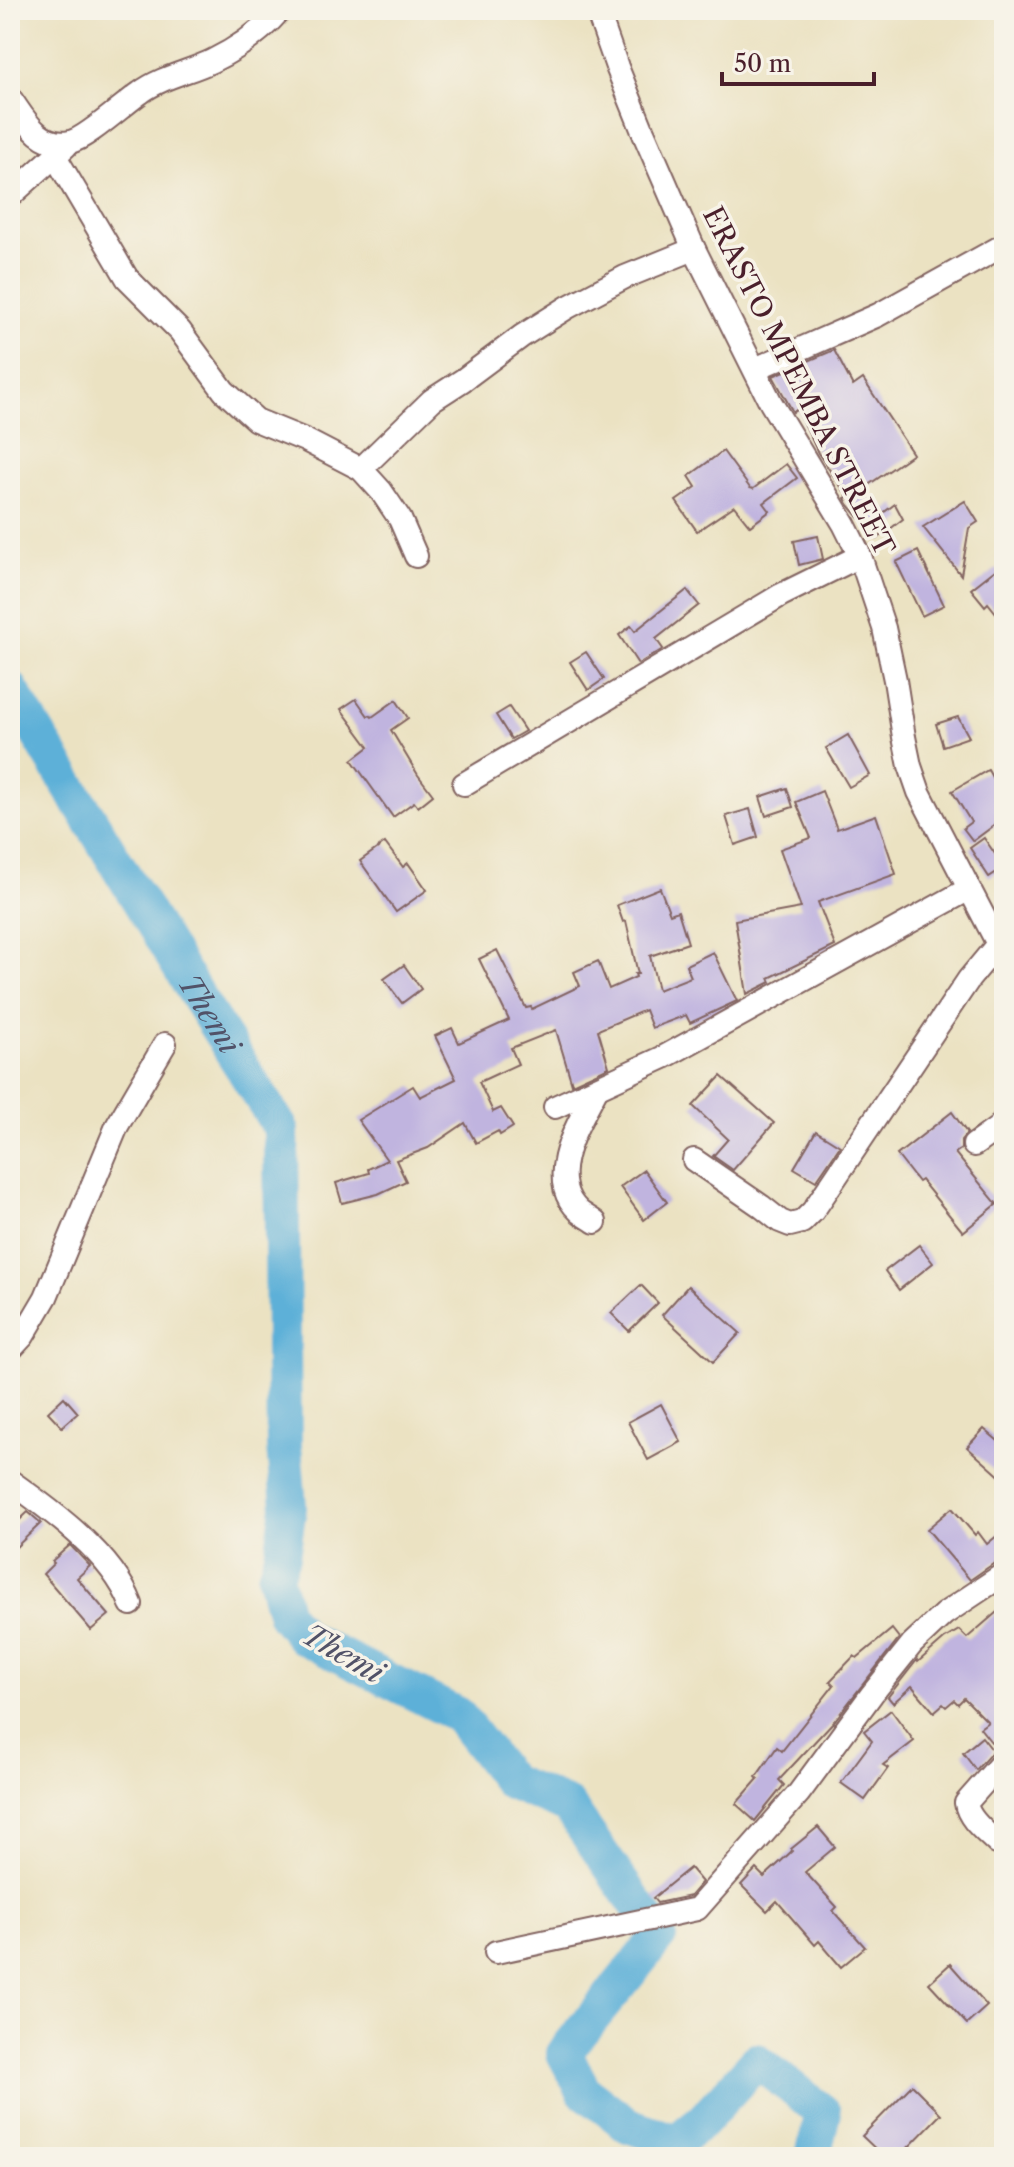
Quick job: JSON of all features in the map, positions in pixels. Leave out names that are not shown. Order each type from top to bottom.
[{"type":"street","points":[[10,196],[63,149],[143,90],[240,46],[265,28],[280,10]]},
{"type":"street","name":"ERASTO MPEMBA STREET","points":[[597,10],[644,134],[694,249],[787,431],[860,556],[884,628],[910,766],[933,822],[1001,952]]},
{"type":"street","points":[[10,98],[34,133],[63,149],[127,278],[180,331],[224,391],[256,420],[305,440],[361,469],[400,519],[416,556]]},
{"type":"street","points":[[755,369],[878,315],[1004,245]]},
{"type":"street","points":[[361,469],[432,400],[522,336],[625,277],[694,249]]},
{"type":"street","points":[[464,784],[781,595],[860,556]]},
{"type":"street","points":[[555,1107],[596,1090],[710,1032],[969,889]]},
{"type":"street","points":[[694,1160],[780,1221],[790,1225],[802,1222],[876,1121],[969,979],[1001,952]]},
{"type":"street","points":[[10,1350],[23,1336],[46,1297],[117,1126],[165,1044]]},
{"type":"street","points":[[595,1222],[577,1210],[564,1187],[570,1140],[596,1090]]},
{"type":"street","points":[[974,1145],[1004,1120]]},
{"type":"street","points":[[10,1481],[77,1532],[124,1586],[131,1604]]},
{"type":"street","points":[[496,1952],[697,1909],[799,1793],[912,1644],[944,1614],[1004,1574]]},
{"type":"street","points":[[997,1843],[966,1810],[966,1803],[1004,1760]]},
{"type":"building","points":[[834,350],[853,386],[863,379],[913,454],[864,488],[883,513],[895,504],[903,519],[877,539],[848,504],[845,498],[848,497],[818,453],[798,409],[793,412],[773,376]]},
{"type":"building","points":[[723,451],[750,488],[753,489],[786,464],[797,478],[764,503],[770,511],[750,526],[734,506],[697,531],[676,501],[696,487],[689,476]]},
{"type":"building","points":[[965,501],[978,522],[969,528],[961,575],[923,527]]},
{"type":"building","points":[[818,536],[823,559],[799,565],[794,541]]},
{"type":"building","points":[[918,551],[944,605],[922,616],[896,562]]},
{"type":"building","points":[[1004,563],[1004,623],[988,603],[985,606],[971,589]]},
{"type":"building","points":[[687,590],[699,605],[656,639],[663,649],[638,664],[619,635],[631,626],[635,631]]},
{"type":"building","points":[[586,652],[604,679],[588,690],[570,662]]},
{"type":"building","points":[[356,699],[372,717],[396,700],[408,718],[391,730],[433,795],[418,807],[414,802],[393,817],[352,760],[369,747],[341,709]]},
{"type":"building","points":[[509,707],[525,731],[511,739],[496,715]]},
{"type":"building","points":[[958,717],[969,737],[943,746],[936,724]]},
{"type":"building","points":[[848,735],[870,775],[849,787],[826,748]]},
{"type":"building","points":[[988,770],[1004,799],[1004,818],[973,841],[963,828],[971,822],[952,791]]},
{"type":"building","points":[[787,788],[793,807],[766,816],[760,797]]},
{"type":"building","points":[[822,791],[837,829],[876,815],[896,874],[818,902],[835,946],[769,978],[771,982],[747,994],[735,920],[801,908],[780,849],[811,838],[796,802]]},
{"type":"building","points":[[750,809],[758,837],[735,845],[726,816]]},
{"type":"building","points":[[984,838],[1004,867],[989,877],[970,848]]},
{"type":"building","points":[[385,843],[403,867],[408,863],[427,890],[396,912],[360,861]]},
{"type":"building","points":[[660,888],[670,914],[678,911],[688,943],[650,956],[658,990],[691,977],[686,965],[713,952],[737,1001],[690,1023],[686,1015],[652,1028],[645,1010],[598,1030],[609,1067],[572,1084],[556,1030],[511,1048],[518,1064],[479,1082],[493,1112],[501,1108],[513,1127],[476,1143],[465,1123],[428,1148],[396,1160],[406,1181],[378,1194],[342,1203],[336,1183],[369,1173],[368,1169],[387,1160],[358,1120],[413,1086],[420,1097],[456,1079],[435,1036],[452,1028],[459,1043],[509,1020],[479,959],[497,950],[526,1008],[532,1009],[580,986],[574,972],[598,961],[609,989],[638,974],[626,921],[623,922],[617,905]]},
{"type":"building","points":[[404,965],[421,989],[402,1003],[384,979]]},
{"type":"building","points":[[721,1076],[774,1123],[733,1170],[713,1156],[728,1139],[693,1106]]},
{"type":"building","points":[[952,1112],[967,1133],[961,1140],[961,1149],[955,1153],[997,1204],[963,1232],[897,1155]]},
{"type":"building","points":[[816,1131],[840,1146],[816,1181],[794,1168]]},
{"type":"building","points":[[644,1170],[667,1202],[644,1220],[620,1187]]},
{"type":"building","points":[[919,1245],[933,1263],[899,1290],[885,1271]]},
{"type":"building","points":[[641,1285],[658,1303],[629,1331],[611,1313]]},
{"type":"building","points":[[688,1286],[740,1333],[713,1362],[662,1315]]},
{"type":"building","points":[[64,1397],[78,1413],[62,1427],[48,1412]]},
{"type":"building","points":[[661,1404],[681,1442],[648,1460],[628,1422]]},
{"type":"building","points":[[984,1429],[1004,1446],[1004,1480],[967,1447]]},
{"type":"building","points":[[952,1508],[987,1544],[1004,1530],[1004,1560],[970,1580],[927,1529]]},
{"type":"building","points":[[28,1512],[41,1523],[10,1553],[10,1529]]},
{"type":"building","points":[[70,1545],[90,1566],[77,1578],[109,1615],[91,1630],[43,1574]]},
{"type":"building","points":[[1004,1606],[1004,1738],[1001,1735],[991,1742],[980,1728],[988,1722],[964,1698],[958,1704],[954,1700],[946,1707],[943,1704],[934,1712],[912,1686],[893,1703],[888,1697],[917,1660],[959,1630],[967,1638]]},
{"type":"building","points":[[892,1629],[899,1638],[835,1720],[779,1780],[784,1785],[755,1821],[736,1804],[758,1779],[756,1777],[777,1747],[782,1751],[834,1685],[830,1681],[854,1656],[857,1658]]},
{"type":"building","points":[[891,1710],[914,1741],[883,1765],[888,1768],[865,1800],[841,1783],[872,1741],[864,1731]]},
{"type":"building","points":[[982,1737],[993,1751],[976,1770],[963,1753]]},
{"type":"building","points":[[818,1827],[835,1847],[805,1872],[837,1907],[833,1911],[865,1947],[841,1967],[819,1941],[815,1945],[777,1901],[767,1911],[741,1885],[756,1869],[764,1877]]},
{"type":"building","points":[[690,1868],[702,1882],[690,1896],[657,1903],[653,1898]]},
{"type":"building","points":[[950,1964],[987,2006],[967,2024],[929,1983]]},
{"type":"building","points":[[912,2085],[941,2114],[899,2157],[884,2157],[862,2136]]},
{"type":"waterway","name":"Themi","points":[[10,688],[281,1129],[284,1446],[289,1507],[282,1556],[275,1577],[285,1615],[303,1637],[458,1715],[510,1782],[568,1806],[659,1936],[564,2053],[584,2091],[628,2125],[676,2142],[703,2120],[757,2061],[823,2112],[813,2157]]}]
